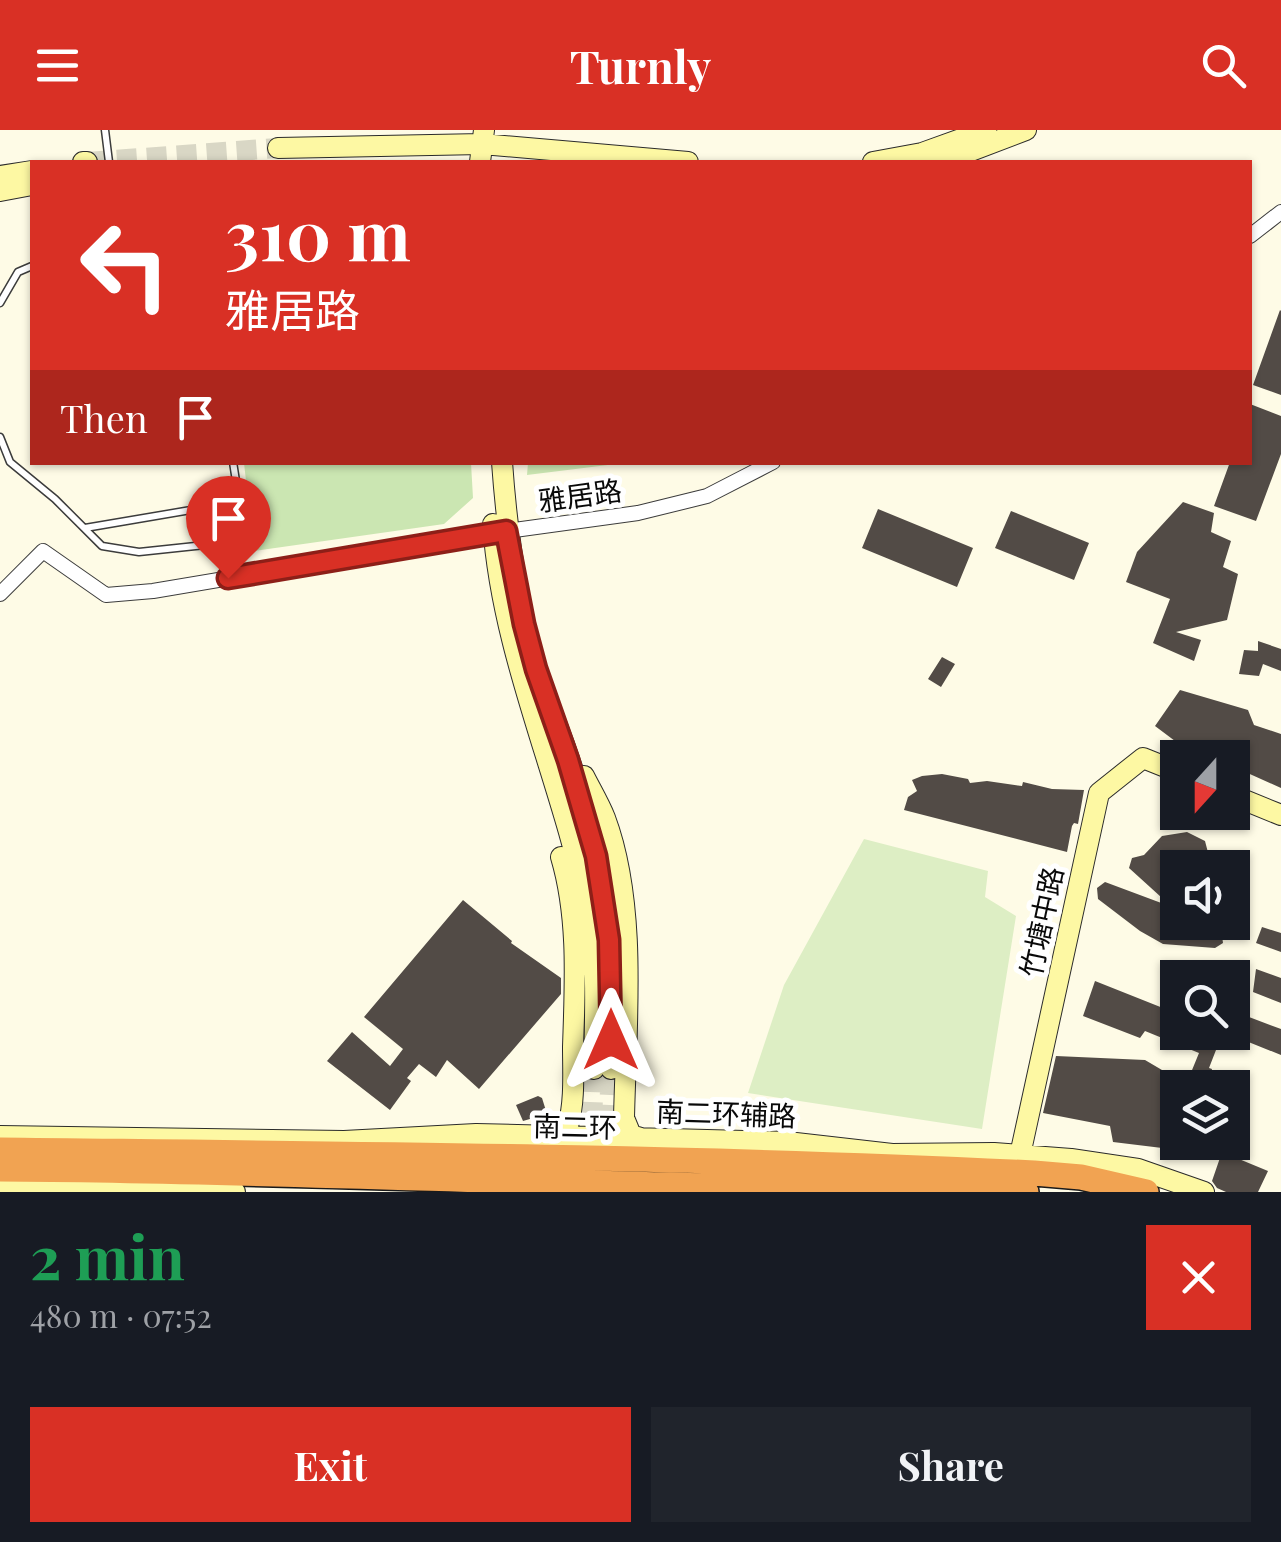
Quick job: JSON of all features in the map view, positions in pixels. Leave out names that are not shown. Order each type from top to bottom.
[{"type":"highway","name":"南二环","points":[[0,1150],[749,1161],[1034,1173],[1146,1192]]},
{"type":"highway","name":"南二环","points":[[0,1169],[287,1172],[678,1186],[856,1186],[1026,1192]]},
{"type":"main road","points":[[899,160],[925,158],[986,130]]},
{"type":"main road","points":[[947,160],[1026,130]]},
{"type":"main road","points":[[278,148],[505,146],[665,160]]},
{"type":"main road","points":[[0,176],[30,171]]},
{"type":"main road","points":[[0,190],[30,185]]},
{"type":"main road","points":[[489,465],[500,532],[508,621],[547,725],[565,819],[589,912],[603,1069]]},
{"type":"main road","points":[[500,532],[502,465]]},
{"type":"main road","points":[[547,725],[552,824],[570,896],[575,959],[570,1120],[565,1130],[552,1136]]},
{"type":"main road","points":[[547,725],[604,815],[617,866],[627,963],[625,1124],[631,1135],[641,1138]]},
{"type":"main road","name":"竹塘中路","points":[[1020,1155],[1099,793],[1143,758],[1160,765]]},
{"type":"main road","points":[[1250,802],[1281,815]]},
{"type":"main road","name":"南二环辅路","points":[[0,1136],[344,1142],[476,1134],[787,1142],[892,1154],[994,1153],[1071,1158],[1138,1169],[1204,1192]]},
{"type":"main road","points":[[0,1189],[235,1192]]},
{"type":"street","points":[[1252,234],[1281,212]]},
{"type":"street","name":"雅居路","points":[[0,594],[43,551],[106,595],[153,591],[500,532],[638,513],[707,496],[767,465]]},
{"type":"lane","points":[[105,130],[109,160]]},
{"type":"lane","points":[[0,304],[18,272],[30,267]]},
{"type":"lane","points":[[0,437],[10,462],[55,499],[102,546],[139,552],[205,545]]},
{"type":"lane","points":[[84,528],[232,503],[238,494],[233,465]]},
{"type":"green space","points":[[244,465],[471,465],[473,498],[444,524],[254,551]]},
{"type":"green space","points":[[528,465],[608,465],[527,475]]},
{"type":"green space","points":[[864,839],[988,871],[985,897],[1016,916],[982,1129],[748,1093],[784,985]]},
{"type":"building","points":[[1281,311],[1281,395],[1253,385]]},
{"type":"building","points":[[1252,405],[1281,416],[1281,454],[1256,521],[1214,506],[1229,465],[1252,465]]},
{"type":"building","points":[[1183,502],[1214,513],[1211,532],[1231,541],[1223,567],[1238,574],[1227,620],[1176,632],[1201,640],[1194,661],[1153,643],[1170,599],[1126,582],[1137,552]]},
{"type":"building","points":[[878,509],[973,548],[957,587],[862,548]]},
{"type":"building","points":[[1011,511],[1089,543],[1074,580],[995,548]]},
{"type":"building","points":[[1258,641],[1281,649],[1281,671],[1263,664],[1259,676],[1239,674],[1244,650],[1258,651]]},
{"type":"building","points":[[942,657],[955,664],[941,687],[928,679]]},
{"type":"building","points":[[1180,690],[1248,710],[1254,725],[1281,734],[1281,788],[1250,774],[1250,740],[1174,740],[1155,726]]},
{"type":"building","points":[[942,774],[968,779],[970,783],[1022,786],[1023,782],[1052,789],[1084,790],[1078,824],[1072,826],[1067,852],[904,810],[908,797],[917,791],[912,780]]},
{"type":"building","points":[[1187,832],[1205,841],[1207,850],[1160,850],[1160,896],[1129,868],[1132,858],[1144,855],[1162,836]]},
{"type":"building","points":[[1105,882],[1160,903],[1160,940],[1223,943],[1215,948],[1163,944],[1098,899],[1097,888]]},
{"type":"building","points":[[463,900],[511,943],[561,978],[561,994],[479,1089],[447,1060],[436,1077],[419,1064],[390,1110],[327,1061],[352,1032],[390,1066],[403,1049],[364,1017]]},
{"type":"building","points":[[1262,927],[1281,933],[1281,952],[1256,943]]},
{"type":"building","points":[[1256,969],[1281,978],[1281,1003],[1253,992]]},
{"type":"building","points":[[1095,981],[1160,1007],[1160,1037],[1145,1031],[1140,1038],[1083,1016]]},
{"type":"building","points":[[1250,1017],[1281,1029],[1281,1055],[1250,1043]]},
{"type":"building","points":[[1192,1050],[1216,1050],[1209,1068],[1212,1070],[1192,1070],[1199,1053]]},
{"type":"building","points":[[1056,1056],[1145,1060],[1162,1070],[1160,1148],[1113,1142],[1110,1126],[1043,1113]]},
{"type":"building","points":[[538,1096],[547,1114],[523,1121],[516,1105]]},
{"type":"building","points":[[1219,1160],[1241,1160],[1268,1171],[1258,1192],[1226,1192],[1212,1181]]},
{"type":"tunnel","points":[[114,160],[278,148]]},
{"type":"tunnel","points":[[591,1152],[594,1069]]},
{"type":"tunnel","points":[[607,1155],[611,1069]]},
{"type":"route","points":[[228,578],[506,531],[536,669],[596,856],[609,940],[611,1040]]}]
